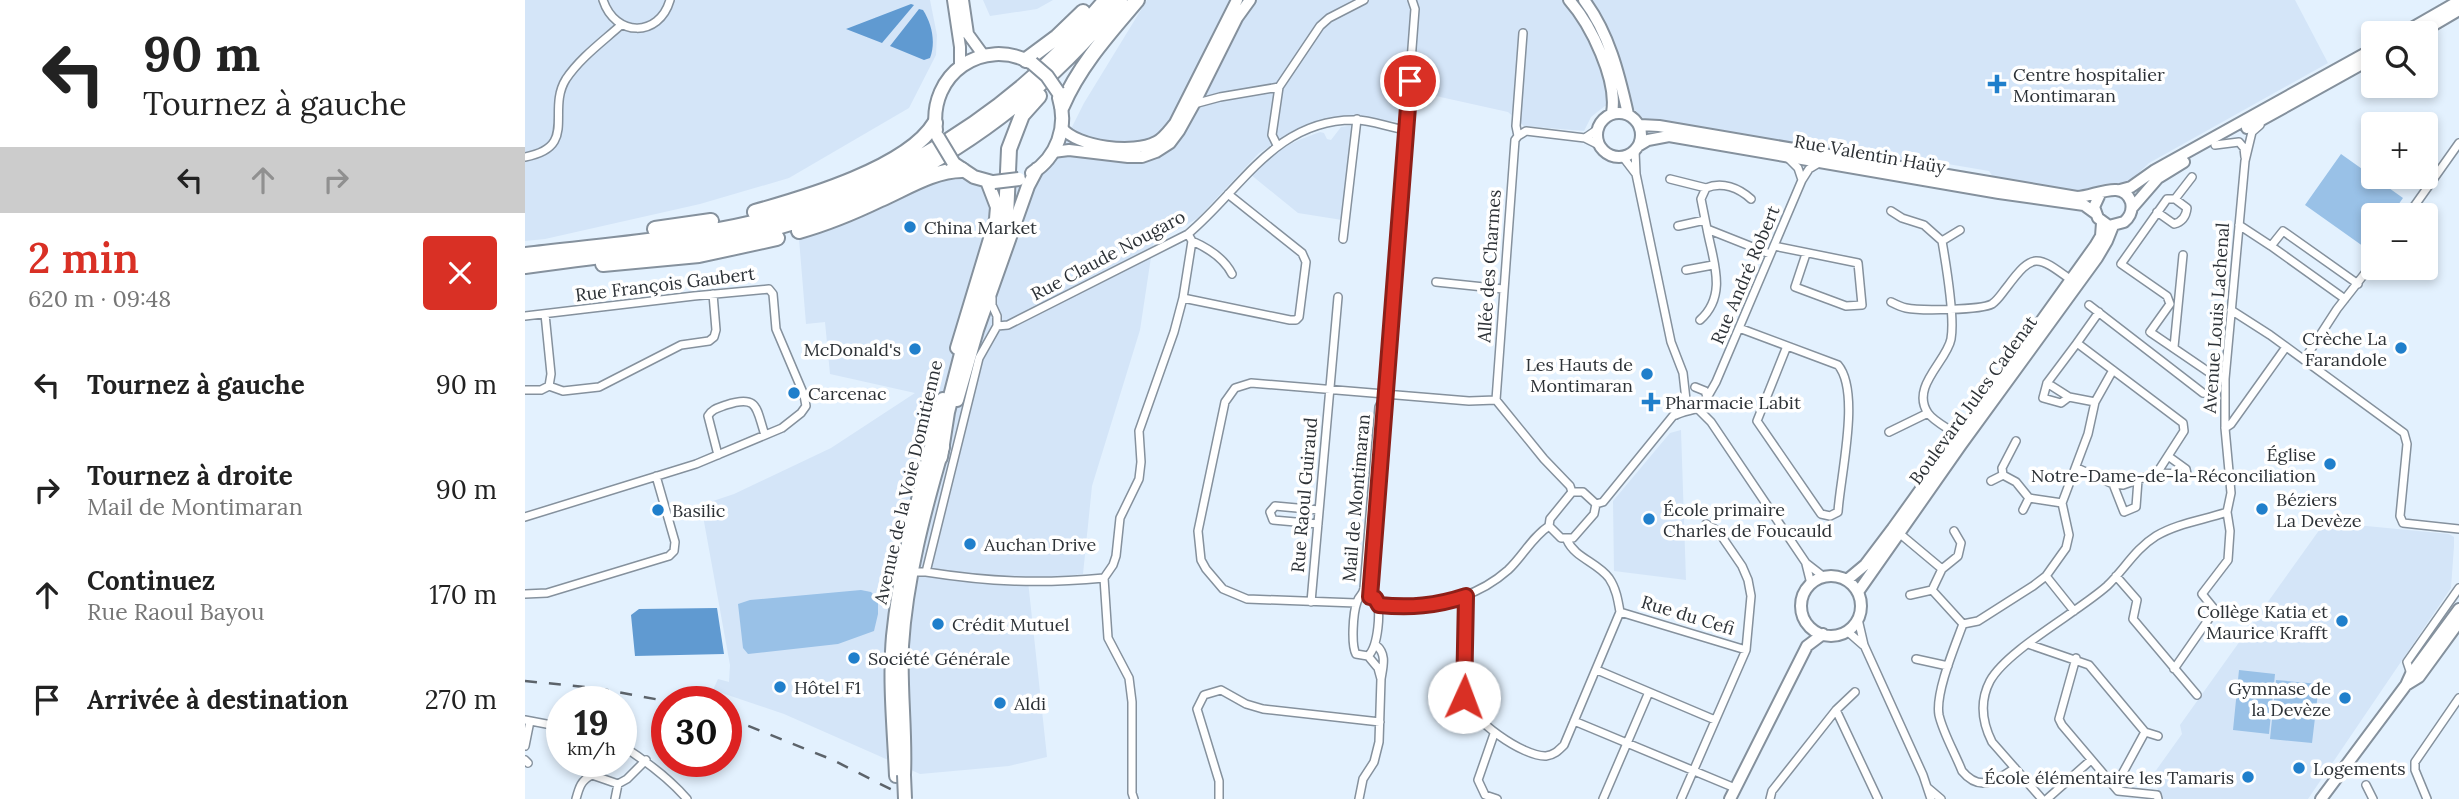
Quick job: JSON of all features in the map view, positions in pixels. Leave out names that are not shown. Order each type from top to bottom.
[{"type":"highway","points":[[1029,61],[1075,21],[1093,0]]},
{"type":"highway","points":[[525,252],[688,235],[758,222],[820,204],[928,153],[990,112],[1059,52],[1106,0]]},
{"type":"highway","points":[[525,266],[697,245],[750,234],[825,213],[886,187],[957,148],[1025,98],[1122,0]]},
{"type":"highway","points":[[940,457],[947,412],[964,346],[1006,217],[1007,165],[1014,132],[1022,115],[1096,37],[1122,0]]},
{"type":"highway","points":[[1060,99],[1137,0]]},
{"type":"highway","points":[[525,252],[609,235],[728,218],[790,202],[822,192],[903,154],[937,130]]},
{"type":"highway","points":[[525,266],[633,262],[699,255],[733,248],[825,223],[957,166]]},
{"type":"main road","points":[[1001,54],[1029,61],[1047,76],[1060,99],[1062,128],[1053,152],[1037,169],[1019,179],[990,181],[957,166],[937,130],[937,105],[943,88],[960,67],[984,56],[1001,54]]},
{"type":"main road","name":"Avenue de la Voie Domitienne","points":[[897,799],[900,776],[902,648],[940,457],[977,330],[1028,186],[1037,169]]},
{"type":"main road","name":"Avenue de la Voie Domitienne","points":[[905,799],[900,776],[891,676],[899,583],[951,369],[972,291],[996,219],[990,181]]},
{"type":"street","points":[[603,0],[612,19],[630,28],[648,26],[663,16],[670,0]]},
{"type":"street","points":[[953,0],[960,67]]},
{"type":"street","points":[[963,0],[968,34],[984,56]]},
{"type":"street","points":[[1062,128],[1073,138],[1127,148],[1143,147],[1167,134],[1237,0]]},
{"type":"street","points":[[1053,152],[1069,150],[1128,157],[1156,152],[1170,143],[1194,104],[1227,35],[1250,0]]},
{"type":"street","points":[[1276,145],[1272,135],[1279,87],[1320,26],[1329,18],[1364,0]]},
{"type":"street","name":"Mail de Montimaran","points":[[1367,597],[1379,407],[1385,395],[1407,130],[1415,9],[1412,0]]},
{"type":"street","points":[[1569,0],[1586,23],[1597,45],[1614,97],[1612,113]]},
{"type":"street","points":[[1584,0],[1612,51],[1628,114],[1640,125],[1641,140],[1637,149],[1636,174],[1671,342],[1683,373],[1686,397],[1711,422],[1806,563],[1824,577]]},
{"type":"street","points":[[2424,21],[2459,1]]},
{"type":"street","points":[[2438,22],[2459,10]]},
{"type":"street","points":[[525,158],[540,154],[555,142],[560,125],[560,94],[567,78],[582,59],[621,25]]},
{"type":"street","name":"Allée des Charmes","points":[[1496,400],[1515,140],[1518,136],[1516,126],[1523,33]]},
{"type":"street","points":[[2120,190],[2129,198],[2131,208],[2128,219],[2119,225],[2108,225],[2095,212],[2095,204],[2100,194],[2109,189],[2131,187],[2155,170],[2361,56]]},
{"type":"street","points":[[2131,208],[2158,178],[2361,65]]},
{"type":"street","points":[[1203,85],[1211,94],[1220,97]]},
{"type":"street","points":[[1194,104],[1279,87]]},
{"type":"street","points":[[1599,145],[1598,129],[1601,121],[1612,113],[1628,114]]},
{"type":"street","name":"Avenue Louis Lachenal","points":[[2174,669],[2215,610],[2201,594],[2228,561],[2230,531],[2227,512],[2231,493],[2225,428],[2225,379],[2245,162],[2252,132],[2271,115]]},
{"type":"street","name":"Rue Claude Nougaro","points":[[997,326],[1008,325],[1190,238],[1248,170],[1276,145],[1339,120],[1388,124],[1407,130]]},
{"type":"street","points":[[1343,239],[1357,120]]},
{"type":"street","name":"Rue Valentin Haüy","points":[[1640,125],[1659,126],[2077,197],[2100,194]]},
{"type":"street","points":[[1585,138],[1598,129]]},
{"type":"street","points":[[1518,136],[1526,131],[1585,138],[1599,145],[1609,155],[1623,157],[1637,149]]},
{"type":"street","name":"Rue Valentin Haüy","points":[[1637,149],[1648,141],[1669,136],[1999,194],[2087,206],[2095,212]]},
{"type":"street","points":[[2215,145],[2239,142],[2244,148],[2245,162]]},
{"type":"street","points":[[2416,203],[2459,144]]},
{"type":"street","points":[[1623,157],[1636,174]]},
{"type":"street","points":[[1788,158],[1798,168],[1802,180]]},
{"type":"street","name":"Rue André Robert","points":[[1674,417],[1704,407],[1802,180],[1813,166],[1820,163]]},
{"type":"street","points":[[2175,199],[2192,177]]},
{"type":"street","points":[[1669,179],[1706,188],[1717,185],[1739,189],[1751,199]]},
{"type":"street","points":[[1700,320],[1710,311],[1718,290],[1701,199],[1706,188]]},
{"type":"street","points":[[1183,298],[1290,320],[1299,317],[1306,262],[1302,253],[1228,194]]},
{"type":"street","points":[[2157,212],[2174,224],[2180,223],[2187,208],[2175,199],[2167,199],[2157,212],[2121,264],[2167,296],[2170,304],[2178,309]]},
{"type":"street","points":[[1891,211],[1902,218],[1924,225],[1942,241],[1952,331],[1948,349],[1929,378],[1924,392],[1928,413],[1959,436]]},
{"type":"street","points":[[1678,226],[1706,225],[1772,250],[1806,254],[1858,263],[1862,305],[1846,306],[1795,287],[1806,254]]},
{"type":"street","name":"Boulevard Jules Cadenat","points":[[1847,580],[1865,565],[2108,225]]},
{"type":"street","name":"Boulevard Jules Cadenat","points":[[1858,592],[2097,258],[2107,241],[2108,225]]},
{"type":"street","points":[[2239,225],[2345,299]]},
{"type":"street","points":[[1942,241],[1960,230]]},
{"type":"street","points":[[2271,246],[2283,231],[2358,285]]},
{"type":"street","points":[[1134,799],[1133,723],[1129,678],[1108,638],[1104,578],[1113,565],[1120,518],[1139,479],[1139,431],[1183,298],[1190,238],[1227,264],[1231,274]]},
{"type":"street","points":[[2173,347],[2183,255]]},
{"type":"street","points":[[1891,302],[1906,308],[1983,307],[1991,304],[2028,262],[2049,264],[2071,280]]},
{"type":"street","points":[[1686,270],[1713,265]]},
{"type":"street","points":[[2304,360],[2345,299],[2361,280]]},
{"type":"street","points":[[1436,282],[1503,289]]},
{"type":"street","name":"Avenue de la Voie Domitienne","points":[[919,572],[979,358],[997,326],[997,316],[992,305],[992,287]]},
{"type":"street","name":"Rue François Gaubert","points":[[525,316],[764,288],[773,294],[776,329],[804,395],[806,406],[782,428],[765,435]]},
{"type":"street","points":[[525,390],[541,390],[549,386],[563,391],[599,387],[681,345],[709,341],[716,330],[713,294]]},
{"type":"street","name":"Rue Raoul Guiraud","points":[[1311,602],[1338,297]]},
{"type":"street","points":[[2141,344],[2170,304]]},
{"type":"street","points":[[2089,305],[2203,393]]},
{"type":"street","points":[[2231,310],[2404,433],[2407,444],[2400,516],[2403,523],[2459,528]]},
{"type":"street","points":[[2069,397],[2061,403],[2043,398],[2047,383],[2099,312]]},
{"type":"street","points":[[545,314],[551,374],[549,386]]},
{"type":"street","points":[[1739,328],[1838,365],[1844,372],[1848,401],[1847,438],[1838,512],[1830,516],[1821,514],[1756,421],[1787,346]]},
{"type":"street","points":[[2150,332],[2216,377],[2225,379]]},
{"type":"street","points":[[2077,343],[2183,422],[2184,431],[2157,473]]},
{"type":"street","points":[[2225,428],[2231,424],[2286,347]]},
{"type":"street","points":[[1963,624],[1978,621],[2046,576],[2066,548],[2069,535],[2062,503],[2088,435],[2095,402],[2113,370]]},
{"type":"street","points":[[1683,373],[1708,398],[1711,422]]},
{"type":"street","points":[[1596,504],[1603,502],[1674,417],[1686,397],[1699,388],[1716,382]]},
{"type":"street","points":[[2047,383],[2069,397],[2095,402]]},
{"type":"street","points":[[1356,603],[1247,599],[1223,589],[1213,579],[1201,559],[1198,531],[1225,402],[1231,393],[1243,384],[1469,401],[1496,400],[1570,486],[1572,492]]},
{"type":"street","points":[[525,517],[719,455],[765,435],[755,407],[748,401],[742,399],[715,409],[708,416],[719,455]]},
{"type":"street","points":[[1889,432],[1928,413]]},
{"type":"street","points":[[2003,475],[2002,468],[2016,441]]},
{"type":"street","points":[[2077,468],[2113,484],[2123,485],[2157,473],[2187,474],[2186,469],[2168,456]]},
{"type":"street","points":[[2003,475],[2016,482],[2029,498],[2062,503]]},
{"type":"street","points":[[1991,481],[2003,475]]},
{"type":"street","points":[[525,594],[547,593],[669,556],[674,551],[675,542],[656,476]]},
{"type":"street","points":[[2113,484],[2124,512],[2136,507],[2138,480]]},
{"type":"street","points":[[1572,492],[1583,492],[1596,504]]},
{"type":"street","points":[[1381,679],[1378,668],[1368,656],[1376,645],[1379,605],[1441,604],[1487,586],[1509,569],[1541,531],[1549,526],[1550,519],[1572,492]]},
{"type":"street","points":[[2023,510],[2029,498]]},
{"type":"street","points":[[1549,526],[1561,538],[1573,538],[1594,514],[1596,504]]},
{"type":"street","points":[[1318,524],[1273,520],[1270,512],[1275,506],[1319,510]]},
{"type":"street","points":[[2091,760],[2045,799],[1992,742],[1987,732],[1982,711],[1984,698],[1994,674],[2116,576],[2136,553],[2157,536],[2175,527],[2227,512]]},
{"type":"street","points":[[1681,799],[1747,650],[1751,596],[1748,580],[1742,566],[1718,531],[1706,524]]},
{"type":"street","points":[[1910,595],[1931,590],[1942,569],[1958,555],[1961,542],[1954,531]]},
{"type":"street","points":[[1899,533],[1942,569]]},
{"type":"street","points":[[1466,596],[1466,704],[1493,734],[1537,755],[1556,753],[1564,745],[1620,611],[1618,597],[1610,579],[1571,549],[1567,540]]},
{"type":"street","points":[[1806,563],[1811,584]]},
{"type":"street","points":[[919,572],[1015,583],[1104,578]]},
{"type":"street","points":[[2046,576],[2074,611]]},
{"type":"street","points":[[2116,576],[2137,600],[2132,613],[2133,619],[2197,695]]},
{"type":"street","points":[[1574,721],[1693,773],[1732,794],[1807,646],[1809,626],[1802,612],[1803,597],[1811,584],[1824,577],[1847,580],[1858,592],[1861,610],[1858,619],[1847,631],[1838,635],[1823,634],[1809,626]]},
{"type":"street","points":[[2411,674],[2407,662],[2459,589]]},
{"type":"street","points":[[1931,590],[1963,624]]},
{"type":"street","name":"Mail de Montimaran","points":[[1368,656],[1360,656],[1353,650],[1356,603],[1367,597],[1375,598],[1379,605]]},
{"type":"street","points":[[2321,799],[2459,609]]},
{"type":"street","name":"Rue du Cefi","points":[[1620,611],[1747,650]]},
{"type":"street","points":[[1858,619],[1864,645],[1931,799]]},
{"type":"street","points":[[2406,685],[2419,677],[2459,622]]},
{"type":"street","points":[[1963,624],[1948,666],[1939,705],[1940,716],[1962,771],[1968,778],[1984,783],[1994,782],[2015,768]]},
{"type":"street","points":[[1847,631],[1864,645]]},
{"type":"street","points":[[1807,646],[1823,634]]},
{"type":"street","points":[[2028,644],[2089,664],[2145,732],[2158,736]]},
{"type":"street","points":[[1359,799],[1365,773],[1376,758],[1380,722],[1383,656],[1376,645]]},
{"type":"street","points":[[1916,659],[1948,666]]},
{"type":"street","points":[[2075,659],[2059,719],[2062,725],[2117,791],[2157,795],[2158,799]]},
{"type":"street","points":[[1597,670],[1715,720]]},
{"type":"street","points":[[1219,799],[1219,781],[1197,709],[1204,695],[1221,690],[1246,704],[1263,709],[1380,722]]},
{"type":"street","points":[[1603,799],[1649,692]]},
{"type":"street","points":[[1770,799],[1772,791],[1836,710],[1855,692]]},
{"type":"street","points":[[2427,799],[2414,762],[2459,698]]},
{"type":"street","points":[[1836,710],[1878,799]]},
{"type":"street","points":[[525,746],[528,720],[546,724]]},
{"type":"street","points":[[2117,791],[2120,778],[2145,732]]},
{"type":"street","points":[[1493,734],[1478,780],[1485,795],[1497,799]]},
{"type":"street","points":[[637,755],[674,783],[687,799]]},
{"type":"street","points":[[576,799],[581,784],[592,775],[618,784],[646,760]]},
{"type":"street","points":[[615,799],[618,784]]},
{"type":"street","points":[[2366,785],[2373,799]]},
{"type":"street","points":[[1927,787],[1941,799]]},
{"type":"shaded area","points":[[525,0],[930,0],[937,35],[936,55],[909,108],[789,178],[700,204],[545,239],[525,241]]},
{"type":"shaded area","points":[[983,0],[1053,0],[1037,9],[990,16]]},
{"type":"shaded area","points":[[1147,0],[2295,0],[2328,63],[2149,163],[2130,181],[2122,185],[2100,185],[2088,191],[2065,192],[1996,181],[1989,171],[1930,161],[1921,168],[1646,121],[1630,105],[1605,106],[1591,117],[1584,131],[1524,126],[1508,112],[1418,92],[1413,123],[1353,118],[1286,137],[1259,153],[1198,218],[1153,244],[1140,330],[1092,486],[1083,574],[1028,581],[1047,757],[1009,766],[920,774],[784,714],[742,700],[742,686],[715,686],[718,679],[729,682],[730,665],[701,505],[734,494],[831,448],[915,393],[830,374],[825,322],[806,324],[799,239],[866,212],[928,182],[958,175],[977,185],[1024,185],[1056,159],[1084,103]]},
{"type":"shaded area","points":[[914,5],[882,43],[846,29]]},
{"type":"shaded area","points":[[919,9],[923,10],[929,21],[933,39],[930,58],[924,60],[890,46]]},
{"type":"shaded area","points":[[1355,125],[1342,220],[1298,213],[1250,174],[1274,152],[1299,140],[1320,132],[1331,140],[1341,127]]},
{"type":"shaded area","points":[[2341,154],[2361,168],[2361,189],[2390,189],[2403,198],[2399,203],[2361,203],[2361,245],[2305,205]]},
{"type":"shaded area","name":"École primaire Charles de Foucauld","points":[[1681,430],[1686,580],[1614,571],[1613,501],[1670,433]]},
{"type":"shaded area","points":[[2325,522],[2449,534],[2454,537],[2451,588],[2308,799],[2162,799],[2152,776],[2182,734],[2180,725]]},
{"type":"shaded area","points":[[861,590],[871,592],[878,599],[874,631],[838,644],[748,654],[743,648],[738,604],[750,600]]},
{"type":"shaded area","points":[[717,608],[724,654],[635,656],[631,615],[639,609]]},
{"type":"shaded area","points":[[2239,670],[2275,674],[2269,734],[2233,730]]},
{"type":"shaded area","points":[[2276,680],[2319,684],[2312,743],[2270,739]]},
{"type":"railway","points":[[525,681],[596,688],[651,698]]},
{"type":"railway","points":[[742,723],[833,760],[910,799]]},
{"type":"place","name":"Centre hospitalier Montimaran","points":[[1997,84]]},
{"type":"place","name":"China Market","points":[[910,227]]},
{"type":"place","name":"Crèche La Farandole","points":[[2401,348]]},
{"type":"place","name":"McDonald's","points":[[915,349]]},
{"type":"place","name":"Les Hauts de Montimaran","points":[[1647,374]]},
{"type":"place","name":"Carcenac","points":[[794,393]]},
{"type":"place","name":"Pharmacie Labit","points":[[1651,402]]},
{"type":"place","name":"Église Notre-Dame-de-la-Réconciliation","points":[[2330,464]]},
{"type":"place","name":"Béziers La Devèze","points":[[2262,509]]},
{"type":"place","name":"Basilic","points":[[658,510]]},
{"type":"place","name":"École primaire Charles de Foucauld","points":[[1649,519]]},
{"type":"place","name":"Auchan Drive","points":[[970,544]]},
{"type":"place","name":"Collège Katia et Maurice Krafft","points":[[2342,621]]},
{"type":"place","name":"Crédit Mutuel","points":[[938,624]]},
{"type":"place","name":"Société Générale","points":[[854,658]]},
{"type":"place","name":"Hôtel F1","points":[[780,687]]},
{"type":"place","name":"Gymnase de la Devèze","points":[[2345,698]]},
{"type":"place","name":"Aldi","points":[[1000,703]]},
{"type":"place","name":"Logements","points":[[2299,768]]},
{"type":"place","name":"École élémentaire les Tamaris","points":[[2248,777]]},
{"type":"route","points":[[1410,81],[1370,597],[1375,598],[1379,605],[1410,607],[1441,604],[1466,596],[1464,697]]}]
